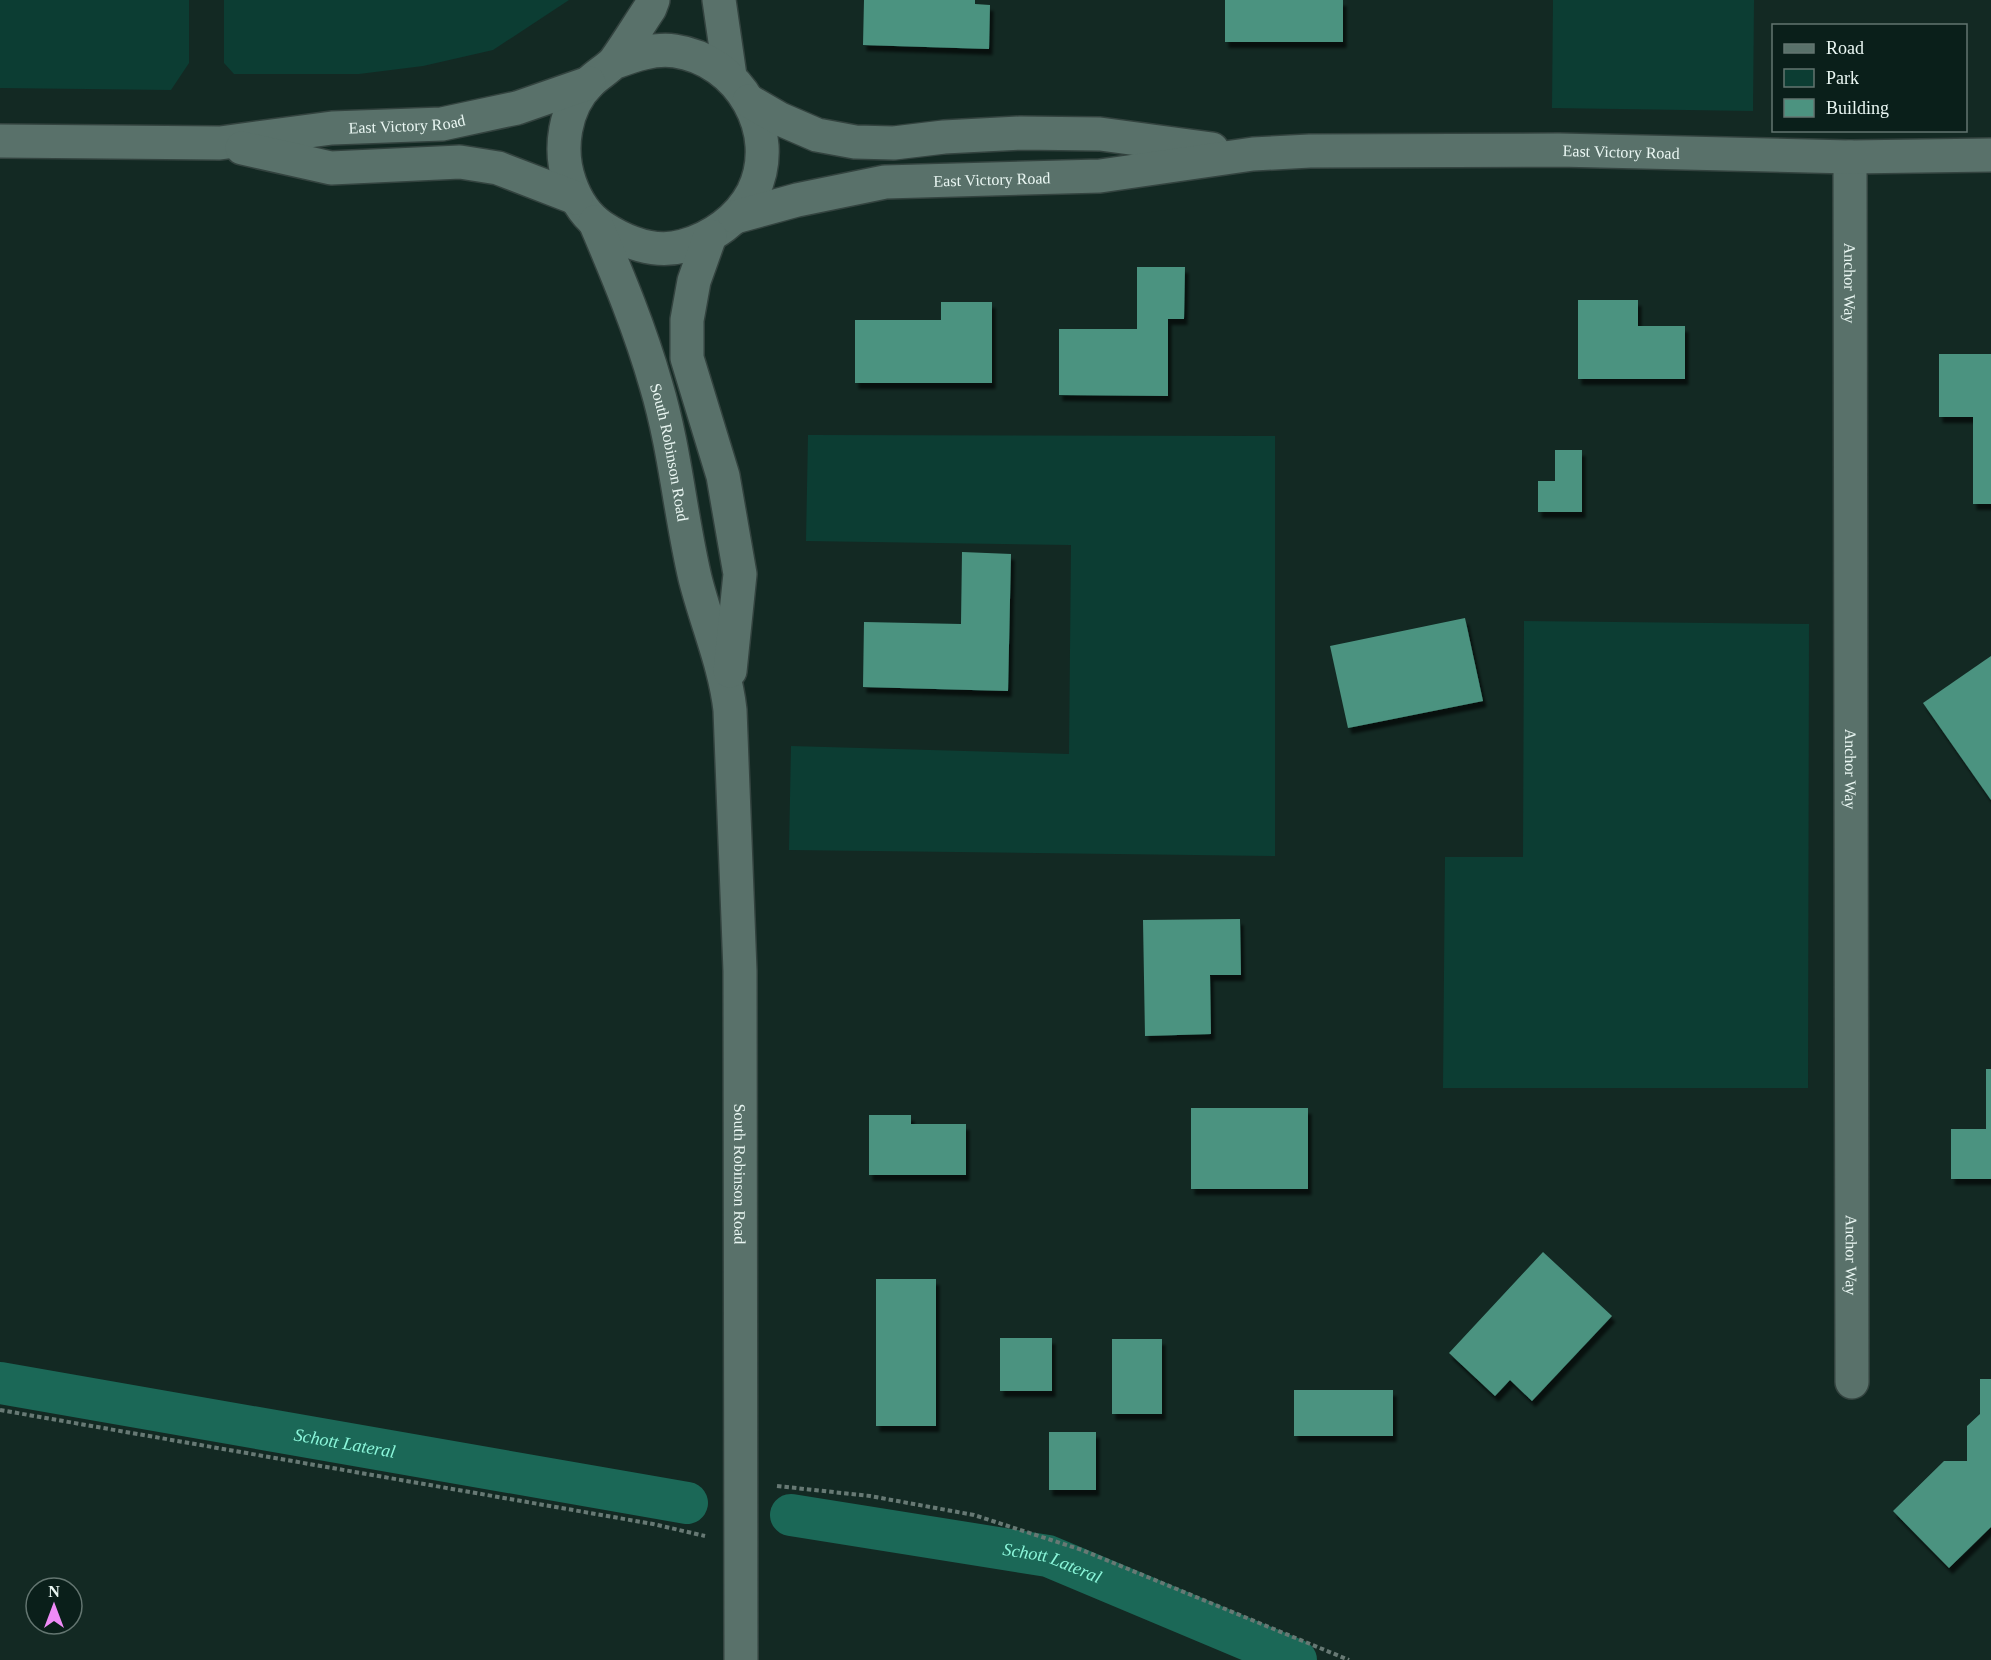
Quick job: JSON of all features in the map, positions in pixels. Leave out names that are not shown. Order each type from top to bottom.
[{"type":"street","points":[[653,0],[650,8],[572,109],[564,138],[565,169],[585,210],[620,239],[650,248],[681,247],[722,227],[753,192],[761,162],[760,130],[740,89],[719,0]]},
{"type":"street","points":[[601,73],[642,53],[674,51],[704,59],[740,89]]},
{"type":"street","name":"East Victory Road","points":[[0,141],[220,143],[332,128],[442,124],[517,108],[601,73]]},
{"type":"street","name":"East Victory Road","points":[[740,89],[780,119],[817,135],[855,142],[894,143],[944,137],[1020,133],[1100,134],[1253,154]]},
{"type":"street","name":"East Victory Road","points":[[220,143],[331,168],[460,162],[498,168],[585,210]]},
{"type":"street","name":"East Victory Road","points":[[722,227],[797,200],[885,182],[1100,176],[1253,154],[1310,151],[1559,150],[1850,157],[1991,155]]},
{"type":"street","name":"Anchor Way","points":[[1850,157],[1852,1382]]},
{"type":"street","name":"South Robinson Road","points":[[585,210],[627,296],[657,386],[676,471],[695,577],[728,688]]},
{"type":"street","name":"South Robinson Road","points":[[722,227],[694,281],[687,320],[687,358],[723,476],[740,574],[728,688],[740,971],[741,1660]]},
{"type":"path","points":[[0,1410],[653,1524],[741,1545]]},
{"type":"path","points":[[740,1482],[870,1496],[974,1515],[1082,1550],[1349,1660]]},
{"type":"green space","points":[[0,0],[189,0],[189,63],[171,90],[0,88]]},
{"type":"green space","points":[[224,0],[569,0],[493,50],[423,66],[359,74],[234,74],[224,63]]},
{"type":"green space","points":[[1553,0],[1754,0],[1753,111],[1552,108]]},
{"type":"green space","points":[[808,435],[1275,436],[1275,856],[789,850],[791,746],[1069,754],[1071,545],[806,541]]},
{"type":"green space","points":[[1524,621],[1809,624],[1808,1088],[1443,1088],[1445,857],[1523,857]]},
{"type":"building","points":[[864,0],[975,0],[975,4],[990,5],[989,49],[863,45]]},
{"type":"building","points":[[1225,0],[1343,0],[1343,42],[1225,42]]},
{"type":"building","points":[[1137,267],[1185,267],[1184,319],[1168,319],[1168,396],[1059,395],[1059,329],[1137,329]]},
{"type":"building","points":[[1578,300],[1638,300],[1638,326],[1685,326],[1685,379],[1578,379]]},
{"type":"building","points":[[941,302],[992,302],[992,383],[855,383],[855,320],[941,320]]},
{"type":"building","points":[[1939,354],[1991,354],[1991,504],[1973,504],[1973,417],[1939,417]]},
{"type":"building","points":[[1555,450],[1582,450],[1582,512],[1538,512],[1538,481],[1555,481]]},
{"type":"building","points":[[962,552],[1011,554],[1008,691],[863,687],[864,622],[961,624]]},
{"type":"building","points":[[1465,618],[1483,701],[1348,728],[1330,646]]},
{"type":"building","points":[[1991,656],[1991,800],[1923,703]]},
{"type":"building","points":[[1240,919],[1241,975],[1210,975],[1211,1034],[1145,1036],[1143,920]]},
{"type":"building","points":[[1986,1069],[1991,1069],[1991,1179],[1951,1179],[1951,1129],[1986,1129]]},
{"type":"building","points":[[1191,1108],[1308,1108],[1308,1189],[1191,1189]]},
{"type":"building","points":[[869,1115],[911,1115],[911,1124],[966,1124],[966,1175],[869,1175]]},
{"type":"building","points":[[1543,1252],[1612,1316],[1532,1401],[1510,1380],[1495,1396],[1449,1353]]},
{"type":"building","points":[[876,1279],[936,1279],[936,1426],[876,1426]]},
{"type":"building","points":[[1000,1338],[1052,1338],[1052,1391],[1000,1391]]},
{"type":"building","points":[[1112,1339],[1162,1339],[1162,1414],[1112,1414]]},
{"type":"building","points":[[1980,1379],[1991,1379],[1991,1527],[1949,1568],[1893,1511],[1944,1461],[1967,1461],[1967,1426],[1980,1414]]},
{"type":"building","points":[[1294,1390],[1393,1390],[1393,1436],[1294,1436]]},
{"type":"building","points":[[1049,1432],[1096,1432],[1096,1490],[1049,1490]]},
{"type":"waterway","name":"Schott Lateral","points":[[0,1383],[687,1503]]},
{"type":"waterway","name":"Schott Lateral","points":[[791,1515],[1048,1556],[1296,1660]]}]
